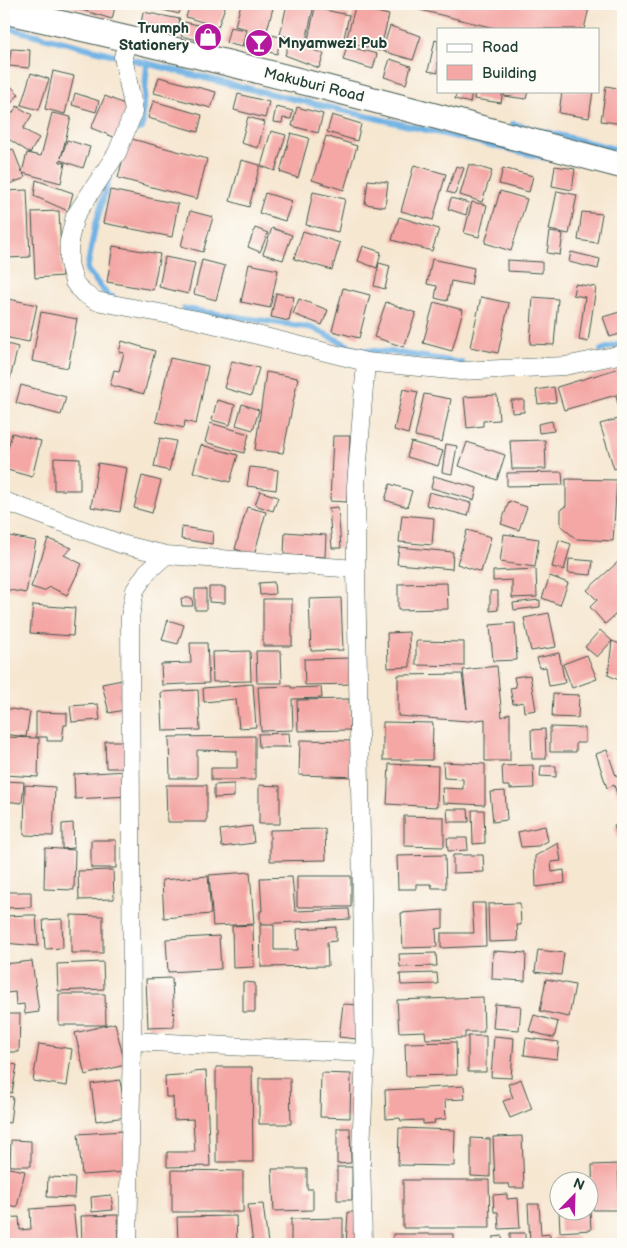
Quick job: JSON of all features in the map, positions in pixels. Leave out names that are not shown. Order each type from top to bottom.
[{"type":"street","name":"Makuburi Road","points":[[4,11],[128,38],[623,166]]},
{"type":"street","points":[[128,38],[123,57],[134,111],[117,153],[75,216],[69,241],[69,263],[74,282],[83,293],[96,300],[197,320],[366,362],[461,371],[565,366],[623,354]]},
{"type":"street","points":[[363,1244],[361,1152],[365,1053],[356,486],[366,362]]},
{"type":"street","points":[[4,501],[121,544],[166,555],[356,569]]},
{"type":"street","points":[[128,1244],[132,1041],[130,617],[135,590],[147,572],[166,555]]},
{"type":"street","points":[[132,1041],[365,1053]]},
{"type":"building","points":[[61,4],[105,4],[115,7],[112,19]]},
{"type":"building","points":[[152,4],[182,4],[179,14],[151,7]]},
{"type":"building","points":[[190,4],[226,4],[218,27],[186,17]]},
{"type":"building","points":[[241,4],[255,4],[273,8],[266,34],[281,37],[277,54],[243,46],[247,29],[235,26]]},
{"type":"building","points":[[287,4],[313,9],[306,41],[280,35]]},
{"type":"building","points":[[396,4],[590,4],[584,28],[494,28]]},
{"type":"building","points":[[355,7],[389,15],[380,51],[346,41]]},
{"type":"building","points":[[315,8],[349,15],[342,47],[308,40]]},
{"type":"building","points":[[143,12],[180,19],[177,31],[141,24]]},
{"type":"building","points":[[184,22],[218,29],[215,44],[181,36]]},
{"type":"building","points":[[390,26],[421,36],[413,60],[382,51]]},
{"type":"building","points":[[230,27],[246,30],[242,47],[226,43]]},
{"type":"building","points":[[435,40],[437,41],[437,73],[428,71]]},
{"type":"building","points":[[290,41],[324,54],[319,68],[285,55]]},
{"type":"building","points":[[347,46],[377,54],[373,69],[343,60]]},
{"type":"building","points":[[11,49],[30,50],[29,68],[9,66]]},
{"type":"building","points":[[390,59],[411,66],[406,84],[384,77]]},
{"type":"building","points":[[53,71],[74,76],[65,114],[45,109]]},
{"type":"building","points":[[31,73],[49,79],[39,110],[21,105]]},
{"type":"building","points":[[159,77],[216,92],[211,108],[154,93]]},
{"type":"building","points":[[4,80],[19,94],[4,111]]},
{"type":"building","points":[[606,86],[623,89],[623,124],[601,121]]},
{"type":"building","points":[[457,92],[472,92],[470,103],[455,99]]},
{"type":"building","points":[[475,92],[503,92],[501,103],[474,99]]},
{"type":"building","points":[[505,92],[528,92],[526,99],[504,96]]},
{"type":"building","points":[[562,92],[593,92],[589,118],[559,113]]},
{"type":"building","points":[[75,93],[99,101],[96,112],[72,105]]},
{"type":"building","points":[[238,94],[269,102],[265,118],[234,110]]},
{"type":"building","points":[[105,96],[129,106],[116,138],[91,128]]},
{"type":"building","points":[[153,101],[202,115],[198,132],[148,118]]},
{"type":"building","points":[[17,106],[32,115],[23,129],[39,138],[30,153],[4,136],[4,126]]},
{"type":"building","points":[[276,107],[293,111],[291,119],[283,118],[282,123],[273,122]]},
{"type":"building","points":[[297,107],[323,114],[318,133],[292,126]]},
{"type":"building","points":[[52,113],[71,117],[61,158],[67,140],[90,147],[83,168],[60,160],[60,162],[65,163],[61,183],[23,173],[25,178],[4,186],[4,152],[13,149],[22,172],[27,153],[41,156]]},
{"type":"building","points":[[332,115],[361,124],[357,141],[327,132]]},
{"type":"building","points":[[248,117],[265,122],[258,148],[241,143]]},
{"type":"building","points":[[271,131],[286,135],[275,171],[261,166]]},
{"type":"building","points":[[291,133],[309,138],[298,178],[280,172]]},
{"type":"building","points":[[326,136],[357,146],[344,190],[312,180]]},
{"type":"building","points":[[128,138],[207,159],[197,199],[118,178]]},
{"type":"building","points":[[241,160],[260,165],[249,207],[230,201]]},
{"type":"building","points":[[469,164],[492,171],[482,202],[460,195]]},
{"type":"building","points":[[414,165],[446,174],[433,220],[401,211]]},
{"type":"building","points":[[456,166],[464,168],[455,194],[447,192]]},
{"type":"building","points":[[555,166],[575,169],[572,190],[552,186]]},
{"type":"building","points":[[503,168],[533,176],[529,192],[499,184]]},
{"type":"building","points":[[36,180],[73,193],[68,211],[34,196]]},
{"type":"building","points":[[368,180],[388,182],[385,207],[365,204]]},
{"type":"building","points":[[27,190],[30,257],[6,258],[4,191]]},
{"type":"building","points":[[110,190],[178,204],[172,237],[103,223]]},
{"type":"building","points":[[500,191],[527,199],[511,251],[485,243]]},
{"type":"building","points":[[557,191],[577,195],[569,234],[549,230]]},
{"type":"building","points":[[313,192],[345,199],[338,232],[306,225]]},
{"type":"building","points":[[265,193],[292,201],[285,221],[259,213]]},
{"type":"building","points":[[451,198],[469,203],[466,215],[448,209]]},
{"type":"building","points":[[472,202],[487,205],[479,237],[464,233]]},
{"type":"building","points":[[59,211],[62,276],[35,278],[32,212]]},
{"type":"building","points":[[190,211],[213,217],[203,252],[181,246]]},
{"type":"building","points":[[582,212],[602,214],[597,243],[578,240]]},
{"type":"building","points":[[399,217],[439,229],[432,251],[392,240]]},
{"type":"building","points":[[255,228],[268,233],[260,252],[248,247]]},
{"type":"building","points":[[272,228],[292,235],[283,260],[263,254]]},
{"type":"building","points":[[303,231],[340,243],[332,270],[294,259]]},
{"type":"building","points":[[550,232],[563,234],[560,255],[547,253]]},
{"type":"building","points":[[113,246],[160,254],[153,290],[107,282]]},
{"type":"building","points":[[363,246],[381,252],[377,268],[358,261]]},
{"type":"building","points":[[571,252],[600,259],[598,269],[569,262]]},
{"type":"building","points":[[165,257],[195,263],[188,294],[159,287]]},
{"type":"building","points":[[432,259],[474,268],[471,285],[451,281],[447,301],[435,298],[437,286],[427,284]]},
{"type":"building","points":[[202,260],[225,266],[216,300],[194,294]]},
{"type":"building","points":[[507,260],[542,262],[542,273],[507,271]]},
{"type":"building","points":[[379,263],[390,266],[385,289],[374,286]]},
{"type":"building","points":[[249,264],[278,270],[270,308],[241,302]]},
{"type":"building","points":[[575,284],[596,287],[588,342],[579,340],[585,297],[573,295]]},
{"type":"building","points":[[343,288],[370,295],[359,338],[332,331]]},
{"type":"building","points":[[276,293],[294,297],[289,321],[271,317]]},
{"type":"building","points":[[481,297],[509,303],[498,353],[470,347]]},
{"type":"building","points":[[533,297],[558,299],[554,345],[530,344]]},
{"type":"building","points":[[4,298],[37,305],[29,342],[4,337]]},
{"type":"building","points":[[299,299],[328,310],[322,325],[293,314]]},
{"type":"building","points":[[386,302],[416,313],[404,347],[374,337]]},
{"type":"building","points":[[434,302],[463,310],[452,351],[423,343]]},
{"type":"building","points":[[623,311],[623,333],[610,337],[603,317]]},
{"type":"building","points":[[41,312],[77,319],[68,368],[32,361]]},
{"type":"building","points":[[122,341],[155,351],[144,394],[110,385],[114,370],[119,371],[124,353],[119,352]]},
{"type":"building","points":[[4,343],[18,347],[6,395],[4,394]]},
{"type":"building","points":[[170,358],[208,366],[196,424],[185,421],[184,428],[156,422]]},
{"type":"building","points":[[232,361],[259,368],[251,396],[224,388]]},
{"type":"building","points":[[623,367],[623,393],[564,410],[557,387]]},
{"type":"building","points":[[266,372],[298,378],[283,453],[255,450]]},
{"type":"building","points":[[21,385],[66,397],[61,415],[16,403]]},
{"type":"building","points":[[554,387],[556,402],[538,404],[536,390]]},
{"type":"building","points":[[403,389],[418,392],[408,434],[394,430]]},
{"type":"building","points":[[424,394],[451,399],[442,442],[415,436]]},
{"type":"building","points":[[623,394],[623,466],[614,469],[600,424],[622,418],[616,397]]},
{"type":"building","points":[[497,395],[499,420],[483,421],[483,426],[467,428],[464,397]]},
{"type":"building","points":[[217,400],[235,405],[230,425],[212,420]]},
{"type":"building","points":[[511,400],[524,400],[524,412],[512,413]]},
{"type":"building","points":[[242,404],[259,410],[253,430],[236,425]]},
{"type":"building","points":[[552,421],[554,431],[539,433],[538,424]]},
{"type":"building","points":[[210,423],[249,434],[244,453],[205,442]]},
{"type":"building","points":[[12,433],[41,441],[32,477],[4,469]]},
{"type":"building","points":[[333,436],[350,436],[347,502],[330,501]]},
{"type":"building","points":[[160,438],[176,441],[169,471],[154,467]]},
{"type":"building","points":[[545,440],[546,469],[512,469],[510,441]]},
{"type":"building","points":[[411,442],[443,451],[438,466],[407,457]]},
{"type":"building","points":[[467,442],[505,455],[497,480],[459,466]]},
{"type":"building","points":[[446,444],[457,446],[452,474],[442,472]]},
{"type":"building","points":[[201,445],[238,455],[230,482],[193,472]]},
{"type":"building","points":[[54,458],[80,459],[80,490],[54,490]]},
{"type":"building","points":[[98,463],[127,468],[120,512],[91,507]]},
{"type":"building","points":[[250,467],[278,470],[276,490],[247,486]]},
{"type":"building","points":[[562,472],[563,485],[507,486],[507,473]]},
{"type":"building","points":[[142,476],[161,481],[152,513],[134,508]]},
{"type":"building","points":[[434,476],[477,488],[474,500],[431,488]]},
{"type":"building","points":[[566,479],[617,480],[613,541],[576,539],[561,526],[561,509],[566,506]]},
{"type":"building","points":[[390,484],[412,491],[407,507],[385,500]]},
{"type":"building","points":[[623,485],[623,505],[617,487]]},
{"type":"building","points":[[260,491],[278,497],[273,511],[255,505]]},
{"type":"building","points":[[429,492],[471,503],[468,516],[426,505]]},
{"type":"building","points":[[509,501],[527,507],[519,530],[501,524]]},
{"type":"building","points":[[247,507],[266,512],[254,555],[235,549]]},
{"type":"building","points":[[338,507],[341,548],[332,548],[329,508]]},
{"type":"building","points":[[402,515],[434,518],[432,545],[399,542]]},
{"type":"building","points":[[182,527],[213,532],[212,544],[181,539]]},
{"type":"building","points":[[467,530],[491,537],[481,572],[457,564]]},
{"type":"building","points":[[285,532],[326,535],[325,557],[284,555]]},
{"type":"building","points":[[504,534],[539,539],[535,567],[500,562]]},
{"type":"building","points":[[4,535],[36,541],[26,593],[4,589]]},
{"type":"building","points":[[48,539],[72,548],[64,555],[82,564],[67,595],[50,587],[44,591],[31,587]]},
{"type":"building","points":[[559,540],[571,544],[564,570],[552,567]]},
{"type":"building","points":[[399,547],[453,552],[452,569],[397,564]]},
{"type":"building","points":[[569,559],[593,561],[591,575],[568,573]]},
{"type":"building","points":[[620,560],[623,563],[623,608],[605,624],[590,607],[597,600],[587,590]]},
{"type":"building","points":[[536,569],[537,597],[512,598],[512,580],[493,581],[493,571]]},
{"type":"building","points":[[550,576],[568,583],[560,605],[542,598]]},
{"type":"building","points":[[274,582],[275,594],[260,595],[259,583]]},
{"type":"building","points":[[447,583],[448,609],[398,610],[398,584]]},
{"type":"building","points":[[209,587],[225,587],[225,603],[209,602]]},
{"type":"building","points":[[195,589],[206,589],[206,610],[195,610]]},
{"type":"building","points":[[490,591],[498,591],[498,610],[490,611]]},
{"type":"building","points":[[181,598],[192,598],[193,606],[182,606]]},
{"type":"building","points":[[341,598],[343,650],[311,651],[309,599]]},
{"type":"building","points":[[263,599],[292,599],[292,646],[263,646]]},
{"type":"building","points":[[540,600],[540,607],[514,610],[513,603]]},
{"type":"building","points":[[33,605],[75,608],[73,636],[30,633]]},
{"type":"building","points":[[549,613],[556,647],[531,651],[524,618]]},
{"type":"building","points":[[168,620],[184,625],[178,644],[162,640]]},
{"type":"building","points":[[515,623],[517,660],[493,661],[490,625]]},
{"type":"building","points":[[600,630],[612,641],[597,657],[585,647]]},
{"type":"building","points":[[409,632],[410,667],[388,668],[387,633]]},
{"type":"building","points":[[416,641],[464,642],[464,666],[416,665]]},
{"type":"building","points":[[612,641],[623,645],[623,682],[608,675]]},
{"type":"building","points":[[190,643],[207,643],[209,683],[162,685],[161,664],[191,663]]},
{"type":"building","points":[[250,651],[251,681],[213,682],[212,652]]},
{"type":"building","points":[[256,651],[281,651],[282,683],[257,683]]},
{"type":"building","points":[[559,653],[565,683],[549,686],[546,667],[540,668],[537,658]]},
{"type":"building","points":[[587,655],[597,679],[572,688],[563,664]]},
{"type":"building","points":[[353,658],[354,684],[305,685],[304,659]]},
{"type":"building","points":[[497,666],[502,717],[510,713],[510,761],[485,761],[485,719],[468,721],[398,716],[398,675],[462,674],[467,709],[463,670]]},
{"type":"building","points":[[530,675],[536,710],[524,712],[523,702],[513,704],[510,688],[516,687],[514,677]]},
{"type":"building","points":[[122,680],[129,709],[109,713],[102,684]]},
{"type":"building","points":[[253,684],[256,727],[239,728],[236,699],[204,702],[203,688]]},
{"type":"building","points":[[291,686],[291,688],[321,687],[322,698],[292,699],[293,730],[261,731],[258,687]]},
{"type":"building","points":[[620,689],[623,689],[623,728],[620,728]]},
{"type":"building","points":[[198,690],[200,730],[163,731],[161,692]]},
{"type":"building","points":[[553,694],[579,695],[578,718],[552,717]]},
{"type":"building","points":[[349,699],[350,730],[298,731],[297,700]]},
{"type":"building","points":[[98,704],[100,720],[72,722],[70,706]]},
{"type":"building","points":[[4,708],[30,712],[26,737],[4,734]]},
{"type":"building","points":[[36,712],[67,713],[67,725],[64,725],[62,741],[47,741],[47,737],[36,737]]},
{"type":"building","points":[[383,722],[433,723],[432,760],[383,760]]},
{"type":"building","points":[[550,727],[585,728],[585,743],[576,743],[576,752],[550,752]]},
{"type":"building","points":[[545,729],[546,759],[532,759],[531,730]]},
{"type":"building","points":[[289,733],[290,747],[259,747],[258,734]]},
{"type":"building","points":[[255,736],[255,780],[211,780],[211,768],[237,768],[237,751],[197,750],[197,778],[170,778],[169,737]]},
{"type":"building","points":[[4,737],[39,738],[38,777],[4,775]]},
{"type":"building","points":[[300,740],[356,741],[356,777],[299,775]]},
{"type":"building","points":[[105,741],[127,741],[128,768],[106,768]]},
{"type":"building","points":[[607,750],[616,776],[622,774],[623,777],[623,813],[614,785],[607,788],[596,754]]},
{"type":"building","points":[[443,762],[485,764],[485,805],[443,803],[442,788],[463,789],[463,779],[444,778]]},
{"type":"building","points":[[389,764],[438,766],[437,807],[387,804]]},
{"type":"building","points":[[533,765],[534,788],[510,789],[510,786],[503,786],[502,766]]},
{"type":"building","points":[[541,766],[556,766],[556,777],[540,776]]},
{"type":"building","points":[[128,771],[129,796],[75,799],[74,774]]},
{"type":"building","points":[[4,781],[24,782],[22,803],[4,801]]},
{"type":"building","points":[[234,784],[234,797],[214,798],[214,785]]},
{"type":"building","points":[[25,785],[55,787],[53,836],[24,835]]},
{"type":"building","points":[[166,785],[207,785],[207,822],[167,822]]},
{"type":"building","points":[[259,785],[280,786],[280,824],[259,824]]},
{"type":"building","points":[[505,791],[507,820],[493,822],[490,792]]},
{"type":"building","points":[[447,809],[468,809],[469,822],[448,822]]},
{"type":"building","points":[[472,810],[484,810],[485,843],[473,844]]},
{"type":"building","points":[[404,816],[444,817],[444,847],[404,846]]},
{"type":"building","points":[[73,823],[74,848],[62,849],[62,824]]},
{"type":"building","points":[[623,823],[623,851],[614,826]]},
{"type":"building","points":[[252,826],[254,843],[222,847],[220,830]]},
{"type":"building","points":[[545,826],[548,841],[538,846],[521,847],[518,832]]},
{"type":"building","points":[[325,829],[326,860],[270,861],[270,830]]},
{"type":"building","points":[[447,838],[467,838],[468,850],[448,851]]},
{"type":"building","points":[[91,840],[116,840],[116,868],[91,868]]},
{"type":"building","points":[[558,843],[561,861],[551,862],[552,872],[564,870],[565,883],[536,887],[535,856]]},
{"type":"building","points":[[45,848],[75,850],[74,890],[44,889]]},
{"type":"building","points":[[445,855],[446,888],[432,888],[431,884],[416,884],[416,889],[398,889],[397,856]]},
{"type":"building","points":[[453,855],[483,855],[484,872],[453,873]]},
{"type":"building","points":[[113,870],[114,899],[79,900],[78,871]]},
{"type":"building","points":[[250,872],[254,924],[213,926],[209,875]]},
{"type":"building","points":[[208,876],[211,914],[164,918],[162,880]]},
{"type":"building","points":[[297,876],[351,876],[351,907],[297,907]]},
{"type":"building","points":[[292,877],[295,911],[349,909],[350,919],[260,924],[260,911],[262,911],[260,878]]},
{"type":"building","points":[[5,892],[31,892],[31,907],[5,908]]},
{"type":"building","points":[[472,903],[485,903],[486,946],[441,948],[441,933],[474,933]]},
{"type":"building","points":[[520,903],[521,925],[517,925],[518,941],[489,942],[488,904]]},
{"type":"building","points":[[443,910],[443,928],[436,929],[437,947],[403,948],[401,913]]},
{"type":"building","points":[[36,915],[38,946],[4,943],[4,916]]},
{"type":"building","points":[[71,915],[103,916],[103,953],[71,953]]},
{"type":"building","points":[[62,919],[63,948],[45,949],[43,920]]},
{"type":"building","points":[[253,925],[254,967],[233,968],[232,926]]},
{"type":"building","points":[[260,925],[274,925],[274,950],[298,950],[297,929],[336,927],[336,941],[327,942],[328,966],[261,967]]},
{"type":"building","points":[[219,936],[221,969],[168,972],[166,939]]},
{"type":"building","points":[[538,950],[564,953],[561,975],[535,972]]},
{"type":"building","points":[[493,951],[526,953],[525,981],[492,979]]},
{"type":"building","points":[[436,953],[437,966],[400,967],[399,954]]},
{"type":"building","points":[[32,961],[39,1012],[25,1014],[24,1004],[16,1005],[15,992],[7,993],[4,964]]},
{"type":"building","points":[[103,962],[104,989],[58,991],[57,964]]},
{"type":"building","points":[[437,973],[438,984],[401,985],[400,974]]},
{"type":"building","points":[[172,978],[174,1027],[148,1028],[146,979]]},
{"type":"building","points":[[546,979],[575,985],[569,1017],[540,1011]]},
{"type":"building","points":[[243,982],[255,983],[255,1012],[243,1012]]},
{"type":"building","points":[[59,994],[105,994],[106,1025],[59,1025]]},
{"type":"building","points":[[483,997],[484,1032],[465,1032],[465,1038],[426,1039],[425,1031],[399,1032],[397,1000]]},
{"type":"building","points":[[343,1004],[360,1005],[357,1039],[339,1037]]},
{"type":"building","points":[[495,1004],[521,1006],[519,1030],[493,1028]]},
{"type":"building","points":[[4,1014],[20,1014],[19,1052],[4,1052]]},
{"type":"building","points":[[534,1015],[558,1022],[554,1038],[529,1031]]},
{"type":"building","points":[[115,1023],[125,1065],[85,1075],[75,1033]]},
{"type":"building","points":[[468,1036],[486,1036],[486,1072],[468,1072]]},
{"type":"building","points":[[494,1036],[514,1038],[511,1078],[491,1077]]},
{"type":"building","points":[[526,1038],[559,1042],[557,1059],[524,1055]]},
{"type":"building","points":[[456,1042],[457,1075],[406,1076],[405,1043]]},
{"type":"building","points":[[39,1044],[72,1049],[67,1086],[33,1081]]},
{"type":"building","points":[[4,1063],[17,1065],[12,1093],[4,1091]]},
{"type":"building","points":[[216,1067],[252,1067],[253,1162],[216,1162]]},
{"type":"building","points":[[206,1071],[210,1166],[167,1167],[167,1152],[195,1152],[193,1119],[174,1120],[173,1097],[166,1097],[165,1076]]},
{"type":"building","points":[[321,1073],[351,1074],[350,1118],[320,1117]]},
{"type":"building","points":[[259,1078],[290,1078],[291,1124],[259,1124]]},
{"type":"building","points":[[521,1079],[532,1109],[510,1118],[503,1101],[513,1098],[508,1084]]},
{"type":"building","points":[[120,1080],[126,1117],[96,1121],[91,1084]]},
{"type":"building","points":[[464,1086],[465,1099],[445,1100],[446,1119],[434,1120],[435,1123],[423,1124],[423,1120],[401,1121],[400,1118],[386,1119],[385,1090]]},
{"type":"building","points":[[4,1096],[13,1097],[10,1123],[4,1122]]},
{"type":"building","points":[[337,1128],[350,1128],[351,1163],[337,1164]]},
{"type":"building","points":[[399,1128],[455,1130],[454,1166],[398,1165]]},
{"type":"building","points":[[123,1131],[126,1172],[82,1175],[78,1134]]},
{"type":"building","points":[[522,1136],[524,1188],[510,1188],[509,1184],[495,1184],[493,1137]]},
{"type":"building","points":[[471,1138],[490,1139],[490,1177],[471,1176]]},
{"type":"building","points":[[11,1140],[31,1141],[31,1166],[10,1166]]},
{"type":"building","points":[[618,1164],[620,1210],[600,1210],[600,1170],[592,1170],[592,1165]]},
{"type":"building","points":[[4,1167],[25,1171],[17,1207],[4,1204]]},
{"type":"building","points":[[337,1167],[352,1167],[352,1200],[337,1200]]},
{"type":"building","points":[[272,1169],[307,1169],[307,1189],[313,1189],[313,1210],[274,1211]]},
{"type":"building","points":[[172,1170],[243,1171],[243,1212],[172,1212]]},
{"type":"building","points":[[48,1177],[75,1178],[74,1198],[47,1197]]},
{"type":"building","points":[[403,1180],[489,1180],[490,1228],[403,1228]]},
{"type":"building","points":[[507,1194],[507,1199],[518,1198],[520,1228],[499,1229],[498,1212],[494,1212],[493,1195]]},
{"type":"building","points":[[111,1195],[113,1210],[92,1212],[91,1197]]},
{"type":"building","points":[[263,1204],[268,1244],[253,1244],[248,1205]]},
{"type":"building","points":[[528,1204],[539,1204],[541,1235],[550,1234],[550,1244],[530,1244]]},
{"type":"building","points":[[73,1206],[77,1244],[4,1244],[4,1218],[19,1217],[20,1230],[31,1229],[30,1209]]},
{"type":"building","points":[[348,1212],[361,1212],[360,1244],[346,1244]]},
{"type":"building","points":[[118,1215],[119,1244],[82,1244],[81,1216]]},
{"type":"building","points":[[236,1216],[237,1244],[178,1244],[177,1217]]},
{"type":"building","points":[[343,1218],[343,1244],[291,1244],[291,1219]]},
{"type":"building","points":[[559,1220],[590,1220],[591,1230],[560,1232]]},
{"type":"building","points":[[510,1233],[525,1233],[525,1244],[510,1244]]},
{"type":"building","points":[[393,1234],[453,1234],[453,1244],[393,1244]]},
{"type":"building","points":[[502,1236],[503,1244],[493,1244],[493,1237]]},
{"type":"building","points":[[554,1237],[578,1237],[578,1244],[554,1244]]},
{"type":"waterway","points":[[41,4],[86,17]]},
{"type":"waterway","points":[[4,27],[233,85],[547,158]]},
{"type":"waterway","points":[[130,133],[142,128],[147,64]]},
{"type":"waterway","points":[[513,124],[623,151]]},
{"type":"waterway","points":[[109,178],[95,227],[87,270],[108,296],[113,297]]},
{"type":"waterway","points":[[184,309],[313,328],[357,350],[392,352],[462,363]]},
{"type":"waterway","points":[[601,350],[623,343]]},
{"type":"place","name":"Trumph Stationery","points":[[208,37]]},
{"type":"place","name":"Mnyamwezi Pub","points":[[259,43]]}]
